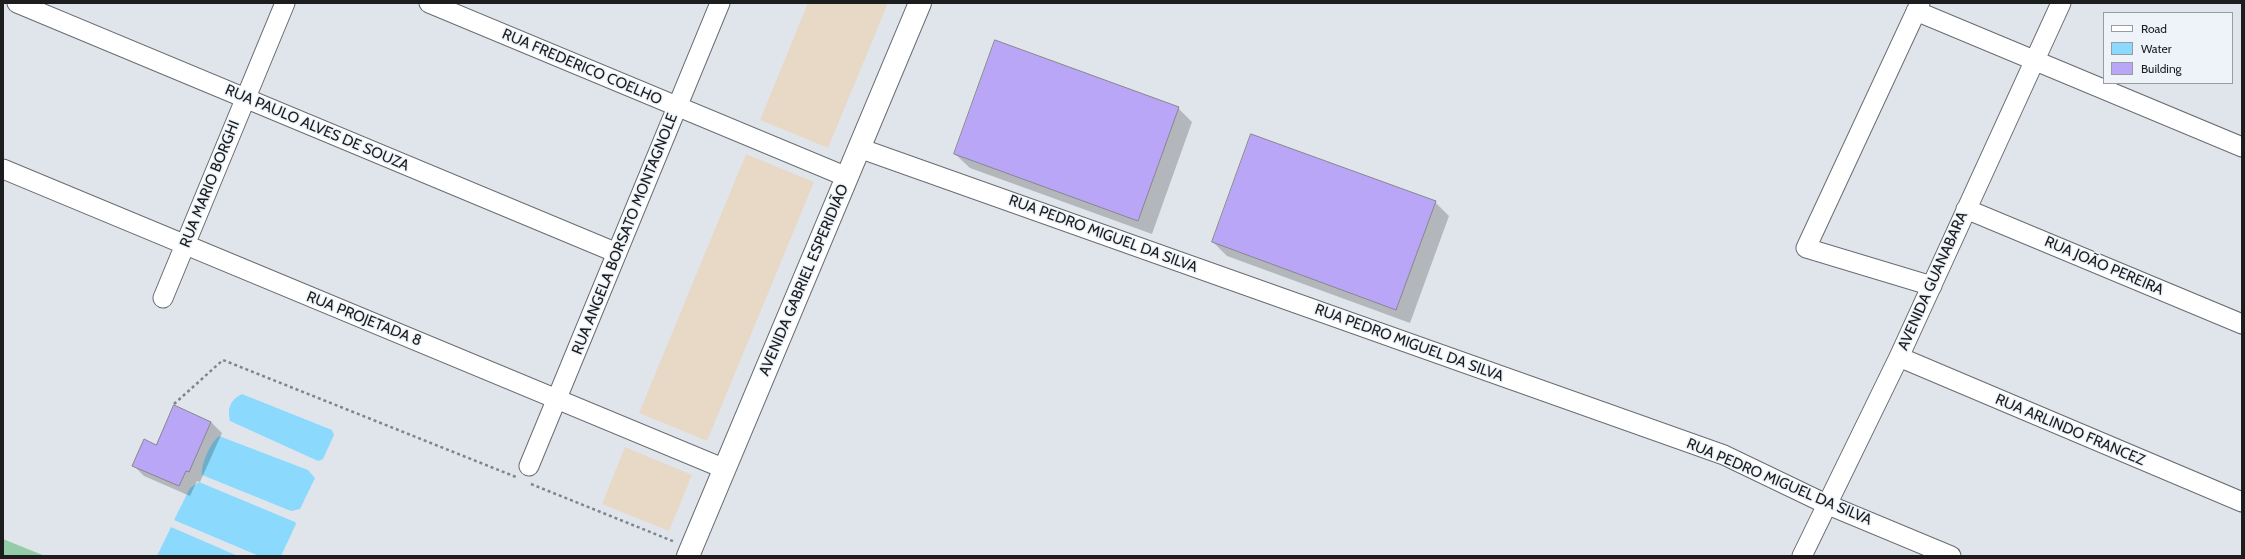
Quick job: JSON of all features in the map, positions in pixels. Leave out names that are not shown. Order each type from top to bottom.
[{"type":"main road","name":"AVENIDA GABRIEL ESPERIDIÃO","points":[[690,552],[920,3]]},
{"type":"street","name":"RUA PAULO ALVES DE SOUZA","points":[[17,3],[617,253]]},
{"type":"street","name":"RUA MARIO BORGHI","points":[[163,298],[285,3]]},
{"type":"street","name":"RUA FREDERICO COELHO","points":[[429,3],[847,177]]},
{"type":"street","name":"RUA ANGELA BORSATO MONTAGNOLE","points":[[529,466],[720,3]]},
{"type":"street","name":"AVENIDA GUANABARA","points":[[1802,556],[1826,504],[1899,358],[2061,3]]},
{"type":"street","points":[[1932,286],[1806,248],[1918,7],[2034,61],[2242,147]]},
{"type":"street","name":"RUA PEDRO MIGUEL DA SILVA","points":[[859,148],[1724,455],[1826,504],[1951,556]]},
{"type":"street","name":"RUA PROJETADA 8","points":[[3,169],[725,469]]},
{"type":"street","name":"RUA JOÃO PEREIRA","points":[[1966,209],[2242,324]]},
{"type":"street","name":"RUA ARLINDO FRANCEZ","points":[[1899,358],[2242,502]]},
{"type":"path","points":[[174,404],[223,360],[690,552]]},
{"type":"shaded area","points":[[808,3],[888,3],[828,148],[760,120]]},
{"type":"shaded area","points":[[746,154],[814,182],[707,441],[639,413]]},
{"type":"shaded area","points":[[625,447],[692,475],[669,531],[602,504]]},
{"type":"green space","points":[[3,539],[45,556],[3,556]]},
{"type":"water","points":[[242,394],[332,430],[334,435],[323,459],[318,461],[230,421],[230,405],[238,396]]},
{"type":"water","points":[[219,436],[308,470],[315,478],[300,509],[291,511],[202,475],[203,465],[207,454],[212,444]]},
{"type":"water","points":[[199,482],[295,522],[296,524],[281,556],[259,556],[174,520],[190,488]]},
{"type":"water","points":[[171,527],[238,556],[157,556]]},
{"type":"building","points":[[995,40],[1179,107],[1138,221],[954,154]]},
{"type":"building","points":[[1251,134],[1436,201],[1396,310],[1212,242]]},
{"type":"building","points":[[174,405],[211,422],[189,472],[186,471],[179,486],[132,466],[144,439],[156,445]]}]
